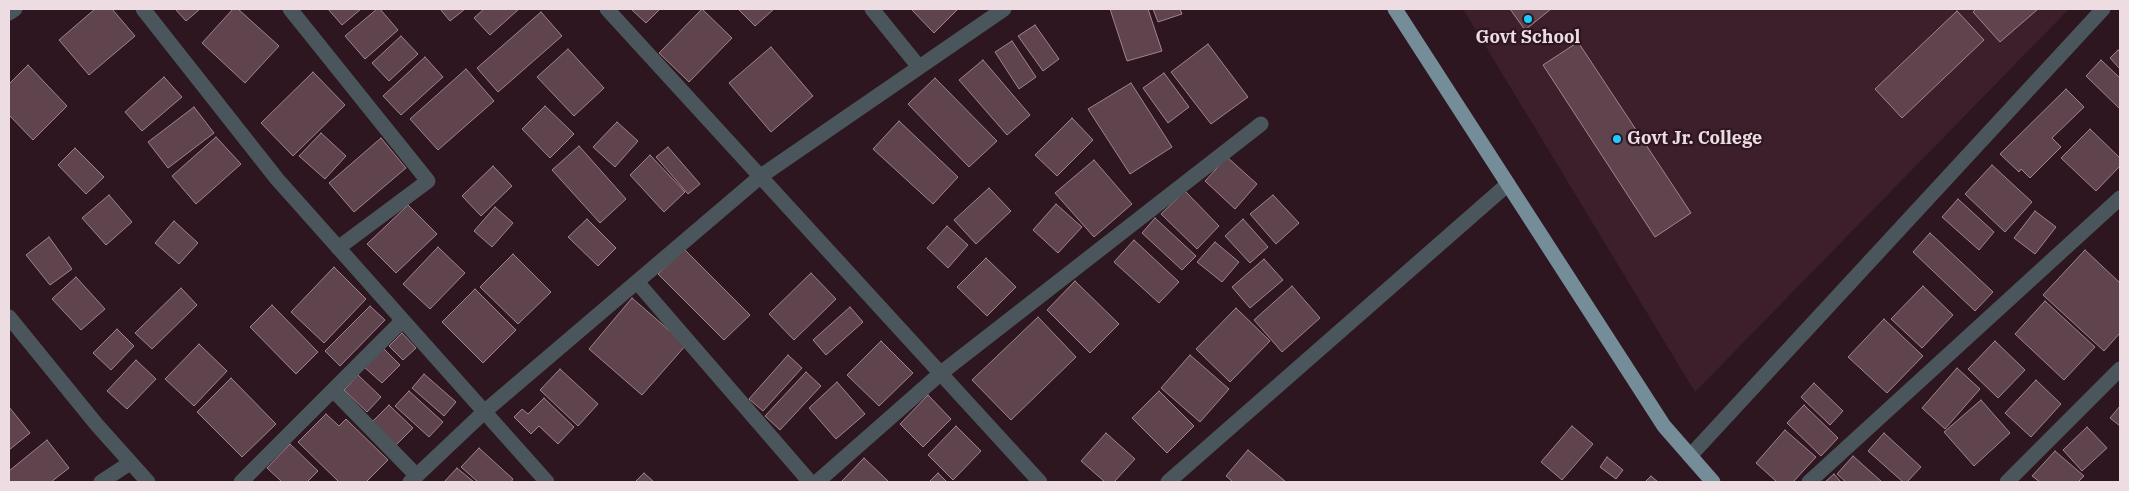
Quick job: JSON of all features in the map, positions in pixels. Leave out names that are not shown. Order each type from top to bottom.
[{"type":"main road","points":[[1395,9],[1664,426],[1713,482]]},
{"type":"street","points":[[9,13],[15,9]]},
{"type":"street","points":[[143,9],[277,179],[547,482]]},
{"type":"street","points":[[290,9],[428,181],[338,248]]},
{"type":"street","points":[[608,9],[1040,482]]},
{"type":"street","points":[[872,9],[920,67]]},
{"type":"street","points":[[333,390],[414,479],[484,412],[761,176],[1004,9]]},
{"type":"street","points":[[1690,456],[2103,9]]},
{"type":"street","points":[[817,482],[941,373],[1261,124]]},
{"type":"street","points":[[1168,482],[1508,184]]},
{"type":"street","points":[[1809,482],[2120,198]]},
{"type":"street","points":[[637,282],[810,482]]},
{"type":"street","points":[[9,317],[130,463],[148,482]]},
{"type":"street","points":[[242,482],[402,321]]},
{"type":"street","points":[[2007,482],[2120,369]]},
{"type":"street","points":[[101,482],[130,463]]},
{"type":"shaded area","points":[[1463,9],[2069,9],[1695,392]]},
{"type":"building","points":[[95,9],[112,9],[135,36],[89,75],[59,40]]},
{"type":"building","points":[[175,9],[200,9],[186,21]]},
{"type":"building","points":[[233,9],[238,9],[279,46],[245,83],[202,43]]},
{"type":"building","points":[[328,9],[361,9],[342,25]]},
{"type":"building","points":[[377,9],[380,9],[398,30],[365,59],[345,36]]},
{"type":"building","points":[[440,9],[465,9],[450,21]]},
{"type":"building","points":[[484,9],[519,9],[490,35],[474,18]]},
{"type":"building","points":[[631,9],[660,9],[646,23]]},
{"type":"building","points":[[702,9],[732,38],[689,82],[659,53]]},
{"type":"building","points":[[738,9],[774,9],[755,26]]},
{"type":"building","points":[[911,9],[958,9],[934,33]]},
{"type":"building","points":[[1110,9],[1148,9],[1162,51],[1127,61]]},
{"type":"building","points":[[1153,9],[1180,9],[1182,14],[1158,22]]},
{"type":"building","name":"Govt School","points":[[1510,9],[1551,9],[1525,30]]},
{"type":"building","points":[[1976,9],[2038,9],[2000,42],[1973,12]]},
{"type":"building","points":[[1957,11],[1984,40],[1902,118],[1875,89]]},
{"type":"building","points":[[541,12],[562,36],[498,92],[477,68]]},
{"type":"building","points":[[1035,25],[1059,59],[1043,71],[1018,36]]},
{"type":"building","points":[[401,36],[418,54],[389,81],[372,63]]},
{"type":"building","points":[[1012,41],[1036,77],[1019,89],[995,52]]},
{"type":"building","name":"Govt Jr. College","points":[[1578,42],[1691,213],[1655,237],[1543,65]]},
{"type":"building","points":[[1208,44],[1248,97],[1211,124],[1171,72]]},
{"type":"building","points":[[771,47],[813,96],[771,132],[729,83]]},
{"type":"building","points":[[568,49],[604,88],[574,116],[537,77]]},
{"type":"building","points":[[2118,50],[2120,52],[2120,69],[2110,58]]},
{"type":"building","points":[[425,57],[443,77],[401,115],[383,96]]},
{"type":"building","points":[[983,60],[1030,115],[1007,135],[959,80]]},
{"type":"building","points":[[2101,60],[2120,78],[2120,109],[2086,76]]},
{"type":"building","points":[[28,65],[67,106],[33,140],[9,115],[9,84]]},
{"type":"building","points":[[466,69],[494,101],[438,150],[410,119]]},
{"type":"building","points":[[313,72],[345,105],[293,156],[261,123]]},
{"type":"building","points":[[1164,73],[1189,107],[1168,123],[1143,88]]},
{"type":"building","points":[[164,77],[182,97],[142,131],[125,112]]},
{"type":"building","points":[[935,78],[997,141],[969,167],[908,104]]},
{"type":"building","points":[[1131,83],[1172,147],[1130,174],[1088,109]]},
{"type":"building","points":[[2066,89],[2084,107],[2052,138],[2061,147],[2030,178],[2021,169],[2019,172],[2000,154]]},
{"type":"building","points":[[545,106],[574,134],[550,158],[522,129]]},
{"type":"building","points":[[194,107],[214,133],[168,168],[148,142]]},
{"type":"building","points":[[1072,118],[1093,140],[1057,176],[1035,155]]},
{"type":"building","points":[[899,121],[958,177],[933,204],[873,149]]},
{"type":"building","points":[[617,122],[638,141],[615,167],[593,147]]},
{"type":"building","points":[[2090,129],[2120,158],[2120,166],[2096,191],[2061,158]]},
{"type":"building","points":[[321,133],[346,156],[325,179],[299,156]]},
{"type":"building","points":[[216,137],[241,164],[196,204],[172,176]]},
{"type":"building","points":[[381,138],[406,168],[354,212],[329,183]]},
{"type":"building","points":[[579,146],[626,199],[600,223],[552,170]]},
{"type":"building","points":[[668,147],[700,184],[688,194],[656,157]]},
{"type":"building","points":[[75,148],[104,177],[86,194],[58,165]]},
{"type":"building","points":[[650,155],[685,192],[664,212],[630,175]]},
{"type":"building","points":[[1227,157],[1257,184],[1235,209],[1205,181]]},
{"type":"building","points":[[1094,160],[1132,204],[1094,237],[1055,193]]},
{"type":"building","points":[[1992,165],[2032,202],[2005,232],[1965,194]]},
{"type":"building","points":[[493,166],[512,186],[481,216],[462,196]]},
{"type":"building","points":[[989,188],[1011,211],[976,244],[954,220]]},
{"type":"building","points":[[1185,191],[1219,226],[1197,249],[1161,214]]},
{"type":"building","points":[[109,195],[132,222],[106,245],[82,218]]},
{"type":"building","points":[[1273,195],[1299,223],[1276,244],[1250,214]]},
{"type":"building","points":[[1958,199],[1994,232],[1979,250],[1942,217]]},
{"type":"building","points":[[1056,204],[1082,227],[1058,253],[1033,230]]},
{"type":"building","points":[[408,205],[437,234],[396,273],[367,244]]},
{"type":"building","points":[[495,207],[513,223],[492,247],[474,231]]},
{"type":"building","points":[[2035,211],[2056,227],[2035,254],[2014,238]]},
{"type":"building","points":[[1155,218],[1196,256],[1182,270],[1142,233]]},
{"type":"building","points":[[587,219],[616,248],[598,266],[568,237]]},
{"type":"building","points":[[1243,219],[1268,247],[1250,263],[1225,236]]},
{"type":"building","points":[[174,221],[198,243],[179,264],[155,243]]},
{"type":"building","points":[[947,226],[968,245],[948,268],[927,248]]},
{"type":"building","points":[[1930,233],[1993,292],[1975,311],[1913,252]]},
{"type":"building","points":[[49,237],[72,269],[50,285],[26,255]]},
{"type":"building","points":[[1134,240],[1179,282],[1159,303],[1114,262]]},
{"type":"building","points":[[1215,242],[1239,262],[1222,282],[1197,262]]},
{"type":"building","points":[[438,247],[465,273],[430,309],[403,284]]},
{"type":"building","points":[[684,249],[750,315],[724,340],[658,274]]},
{"type":"building","points":[[2085,250],[2120,283],[2120,333],[2104,351],[2043,295]]},
{"type":"building","points":[[513,254],[551,292],[518,324],[480,287]]},
{"type":"building","points":[[986,258],[1016,287],[987,316],[957,287]]},
{"type":"building","points":[[1264,259],[1283,280],[1250,308],[1232,287]]},
{"type":"building","points":[[334,267],[366,299],[324,343],[291,312]]},
{"type":"building","points":[[811,273],[836,299],[794,340],[769,314]]},
{"type":"building","points":[[76,277],[105,309],[81,330],[52,299]]},
{"type":"building","points":[[1075,281],[1119,324],[1090,353],[1047,310]]},
{"type":"building","points":[[1292,286],[1320,318],[1282,352],[1254,320]]},
{"type":"building","points":[[1923,286],[1953,315],[1922,348],[1891,319]]},
{"type":"building","points":[[181,288],[197,305],[152,349],[135,333]]},
{"type":"building","points":[[475,289],[516,330],[483,363],[442,322]]},
{"type":"building","points":[[632,298],[686,345],[642,395],[589,349]]},
{"type":"building","points":[[2045,301],[2095,347],[2064,380],[2015,334]]},
{"type":"building","points":[[272,305],[318,352],[296,374],[250,327]]},
{"type":"building","points":[[370,306],[385,320],[340,366],[325,351]]},
{"type":"building","points":[[850,307],[863,322],[826,355],[813,340]]},
{"type":"building","points":[[1236,308],[1270,341],[1230,382],[1196,349]]},
{"type":"building","points":[[1038,317],[1076,357],[1011,420],[972,380]]},
{"type":"building","points":[[1884,319],[1923,356],[1887,393],[1848,357]]},
{"type":"building","points":[[117,329],[134,346],[111,370],[93,353]]},
{"type":"building","points":[[402,333],[416,348],[403,360],[389,346]]},
{"type":"building","points":[[881,341],[913,373],[879,406],[847,375]]},
{"type":"building","points":[[1995,341],[2025,370],[1998,398],[1968,369]]},
{"type":"building","points":[[199,344],[227,371],[194,406],[165,379]]},
{"type":"building","points":[[382,347],[400,365],[382,383],[363,366]]},
{"type":"building","points":[[788,355],[802,368],[763,411],[749,399]]},
{"type":"building","points":[[1190,355],[1229,389],[1200,422],[1161,388]]},
{"type":"building","points":[[136,360],[156,379],[127,409],[107,391]]},
{"type":"building","points":[[1957,368],[1980,389],[1945,429],[1922,408]]},
{"type":"building","points":[[560,369],[598,404],[578,426],[540,390]]},
{"type":"building","points":[[806,372],[821,386],[780,430],[765,416]]},
{"type":"building","points":[[424,374],[456,402],[444,416],[412,388]]},
{"type":"building","points":[[358,375],[381,397],[367,412],[344,390]]},
{"type":"building","points":[[231,378],[276,424],[242,457],[197,412]]},
{"type":"building","points":[[2036,380],[2061,404],[2031,437],[2005,413]]},
{"type":"building","points":[[837,382],[865,414],[836,439],[809,408]]},
{"type":"building","points":[[1814,383],[1843,411],[1830,425],[1801,397]]},
{"type":"building","points":[[409,391],[443,422],[429,437],[395,406]]},
{"type":"building","points":[[1159,391],[1194,426],[1167,453],[1132,418]]},
{"type":"building","points":[[928,395],[951,419],[923,447],[900,424]]},
{"type":"building","points":[[544,398],[574,427],[558,444],[539,426],[531,434],[514,417],[522,409],[528,414]]},
{"type":"building","points":[[1981,400],[2010,433],[1974,466],[1944,432]]},
{"type":"building","points":[[389,405],[413,428],[395,446],[372,422]]},
{"type":"building","points":[[1804,405],[1838,438],[1821,456],[1787,423]]},
{"type":"building","points":[[2120,406],[2120,426],[2110,418]]},
{"type":"building","points":[[9,407],[30,433],[9,450]]},
{"type":"building","points":[[326,414],[339,426],[346,419],[388,460],[366,482],[339,482],[298,442]]},
{"type":"building","points":[[956,426],[981,451],[953,480],[928,455]]},
{"type":"building","points":[[1572,426],[1593,444],[1562,480],[1541,462]]},
{"type":"building","points":[[2087,427],[2107,448],[2082,471],[2063,450]]},
{"type":"building","points":[[1785,430],[1816,457],[1793,482],[1777,482],[1756,463]]},
{"type":"building","points":[[1106,433],[1135,459],[1114,482],[1105,482],[1081,461]]},
{"type":"building","points":[[1884,433],[1921,467],[1907,482],[1903,482],[1868,451]]},
{"type":"building","points":[[47,440],[69,468],[51,482],[9,482],[9,471]]},
{"type":"building","points":[[290,444],[318,471],[307,482],[282,482],[267,468]]},
{"type":"building","points":[[479,448],[513,479],[511,482],[478,482],[461,467]]},
{"type":"building","points":[[1248,450],[1286,482],[1233,482],[1226,476]]},
{"type":"building","points":[[2055,451],[2084,476],[2078,482],[2040,482],[2032,476]]},
{"type":"building","points":[[1853,456],[1882,482],[1846,482],[1837,474]]},
{"type":"building","points":[[1607,457],[1623,470],[1616,479],[1600,467]]},
{"type":"building","points":[[864,458],[889,482],[842,481]]},
{"type":"building","points":[[457,468],[474,482],[444,482]]},
{"type":"building","points":[[644,473],[654,482],[635,482]]},
{"type":"building","points":[[938,473],[947,482],[929,482]]},
{"type":"building","points":[[1834,474],[1841,482],[1825,482]]},
{"type":"building","points":[[1651,476],[1658,482],[1645,482]]},
{"type":"place","name":"Govt School","points":[[1528,19]]},
{"type":"place","name":"Govt Jr. College","points":[[1617,139]]}]
